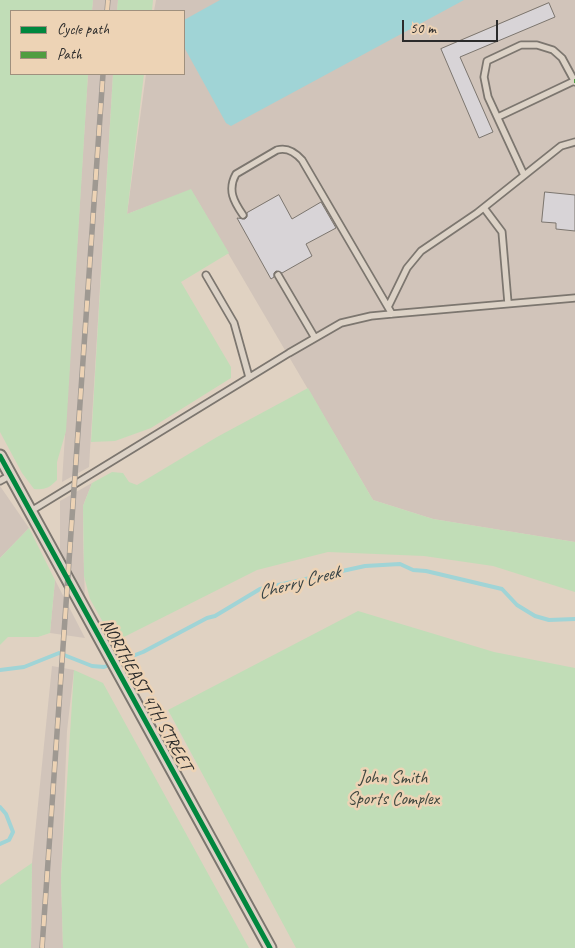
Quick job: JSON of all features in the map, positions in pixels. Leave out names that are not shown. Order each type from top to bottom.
[{"type":"street","name":"NORTHEAST 4TH STREET","points":[[0,456],[270,948]]},
{"type":"lane","points":[[498,117],[575,81],[562,58],[553,50],[538,45],[521,45],[488,62],[484,77],[488,96],[524,175]]},
{"type":"lane","points":[[388,307],[407,268],[421,250],[484,208],[561,146],[575,142]]},
{"type":"lane","points":[[243,216],[233,200],[233,179],[236,174],[277,150],[283,148],[295,153],[302,160],[392,314]]},
{"type":"lane","points":[[484,208],[502,232],[508,303]]},
{"type":"lane","points":[[206,275],[234,323],[249,377]]},
{"type":"lane","points":[[278,275],[315,338]]},
{"type":"lane","points":[[31,511],[249,377],[346,322],[371,316],[575,298]]},
{"type":"lane","points":[[0,481],[11,475]]},
{"type":"shaded area","points":[[93,0],[118,0],[117,10],[92,10]]},
{"type":"shaded area","points":[[156,0],[575,0],[575,542],[433,519],[373,500],[191,190],[127,214],[146,75],[185,75],[185,10],[154,10]]},
{"type":"shaded area","points":[[88,75],[113,75],[89,467],[62,482]]},
{"type":"shaded area","points":[[92,483],[83,506],[85,600],[60,555],[60,501]]},
{"type":"shaded area","points":[[0,486],[29,528],[0,558]]},
{"type":"shaded area","points":[[55,580],[85,638],[50,633]]},
{"type":"shaded area","points":[[52,666],[74,670],[67,731],[61,878],[63,948],[31,948],[32,863]]},
{"type":"green space","points":[[0,0],[93,0],[92,10],[10,10],[10,75],[88,75],[66,431],[57,462],[57,480],[44,489],[34,489],[22,473],[0,432]]},
{"type":"green space","points":[[118,0],[153,0],[152,10],[117,10]]},
{"type":"green space","points":[[113,75],[144,75],[127,214],[191,189],[229,253],[181,282],[231,367],[231,378],[151,428],[115,441],[91,442]]},
{"type":"green space","points":[[308,388],[373,500],[433,519],[575,542],[575,592],[493,566],[424,556],[328,552],[257,570],[114,642],[90,599],[84,576],[83,506],[92,483],[112,472],[123,473],[129,482],[137,485],[217,437]]},
{"type":"green space","points":[[29,528],[55,580],[50,633],[38,637],[8,637],[0,645],[0,558]]},
{"type":"green space","name":"John Smith Sports Complex","points":[[358,611],[494,652],[575,668],[575,948],[296,948],[168,710]]},
{"type":"green space","points":[[74,670],[103,683],[249,948],[63,948],[61,878]]},
{"type":"green space","points":[[32,863],[31,948],[0,948],[0,885]]},
{"type":"water","points":[[220,0],[464,0],[231,126],[226,123],[185,49],[185,19]]},
{"type":"building","points":[[549,3],[555,17],[460,57],[493,132],[479,138],[441,49]]},
{"type":"building","points":[[545,192],[575,195],[575,231],[556,229],[556,223],[542,222]]},
{"type":"building","points":[[279,195],[292,219],[321,202],[336,228],[306,244],[312,256],[282,273],[276,271],[271,279],[237,218],[245,219],[247,213]]},
{"type":"waterway","name":"Cherry Creek","points":[[0,670],[24,667],[59,653],[92,666],[104,667],[143,652],[207,618],[215,616],[260,589],[365,566],[400,564],[413,570],[426,571],[502,589],[517,605],[535,616],[549,620],[575,619]]},
{"type":"waterway","name":"Cherry Creek","points":[[0,807],[6,814],[13,832],[9,840],[0,844]]},
{"type":"railway","points":[[107,10],[108,0]]},
{"type":"railway","points":[[42,948],[103,75]]},
{"type":"cycle path","points":[[0,456],[270,948]]}]
